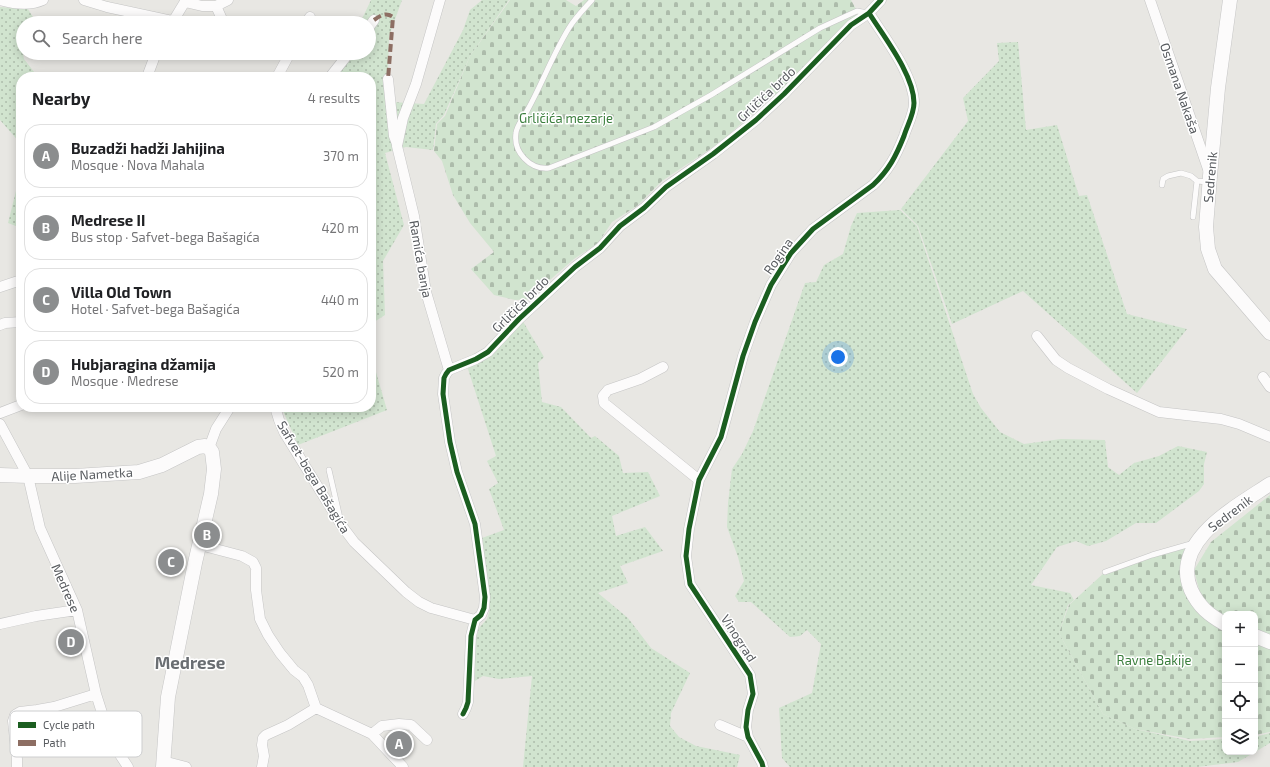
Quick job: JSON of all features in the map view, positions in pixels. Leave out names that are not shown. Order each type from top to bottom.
[{"type":"street","points":[[0,0],[29,4],[38,3],[43,0]]},
{"type":"street","points":[[84,0],[97,1],[107,7],[146,16]]},
{"type":"street","points":[[176,16],[185,1],[202,6],[216,6],[228,0]]},
{"type":"street","name":"Ramića banja","points":[[397,146],[403,118],[416,84],[440,0]]},
{"type":"street","points":[[869,13],[881,0]]},
{"type":"street","name":"Osmana Nakaša","points":[[1150,0],[1205,179]]},
{"type":"street","name":"Sedrenik","points":[[1230,0],[1205,179],[1208,249],[1215,269],[1270,333]]},
{"type":"street","points":[[216,6],[221,16]]},
{"type":"street","name":"Grličića brdo","points":[[449,370],[476,359],[488,352],[519,318],[575,267],[600,248],[620,226],[644,208],[666,187],[713,154],[756,120],[784,94],[851,25],[869,13]]},
{"type":"street","name":"Rogina","points":[[688,571],[686,556],[689,529],[699,480],[721,437],[743,356],[755,322],[771,285],[791,253],[813,229],[873,185],[880,178],[894,159],[910,118],[914,105],[913,90],[904,68],[869,13]]},
{"type":"street","points":[[149,72],[153,60]]},
{"type":"street","points":[[280,72],[286,60]]},
{"type":"street","points":[[334,72],[343,60]]},
{"type":"street","name":"Ramića banja","points":[[388,79],[394,136],[414,216],[426,292],[449,370]]},
{"type":"street","points":[[0,287],[16,282]]},
{"type":"street","points":[[0,325],[16,322]]},
{"type":"street","points":[[1037,336],[1056,360],[1068,368],[1108,389],[1159,412],[1221,419],[1239,424],[1270,437]]},
{"type":"street","points":[[663,367],[640,379],[608,390],[603,396],[604,402],[699,480]]},
{"type":"street","points":[[449,370],[444,378],[443,385],[446,421],[457,472],[475,524],[485,598],[482,616],[475,620],[472,636],[468,702],[463,714]]},
{"type":"street","points":[[1262,377],[1270,387]]},
{"type":"street","points":[[0,413],[16,407]]},
{"type":"street","points":[[186,767],[163,764],[168,697],[211,494],[213,459],[212,452],[209,448],[216,429],[227,412]]},
{"type":"street","name":"Safvet-bega Bašagića","points":[[277,412],[284,432],[342,526],[354,542],[406,592],[419,602],[431,608],[475,620]]},
{"type":"street","points":[[0,424],[28,476]]},
{"type":"street","name":"Alije Nametka","points":[[0,475],[75,476],[139,472],[162,465],[198,447],[205,446],[209,448]]},
{"type":"street","name":"Medrese","points":[[28,476],[40,528],[77,610],[96,694],[101,711]]},
{"type":"street","name":"Sedrenik","points":[[1222,622],[1203,610],[1196,600],[1187,580],[1188,557],[1197,542],[1213,524],[1270,484]]},
{"type":"street","points":[[200,545],[242,556],[253,562],[256,568],[256,590],[260,620],[280,653],[294,670],[303,677],[308,685],[316,708],[372,734],[403,767]]},
{"type":"street","name":"Vinograd","points":[[688,571],[690,584],[750,675],[753,694],[746,720],[748,737],[764,767]]},
{"type":"street","points":[[0,624],[36,616],[77,610]]},
{"type":"street","points":[[1258,637],[1270,642]]},
{"type":"street","points":[[28,711],[54,707],[96,694]]},
{"type":"street","points":[[262,767],[264,756],[262,745],[266,735],[288,725],[316,708]]},
{"type":"street","points":[[372,734],[382,726],[399,724],[411,725],[427,740]]},
{"type":"street","points":[[720,725],[748,737]]},
{"type":"street","points":[[17,757],[17,767]]},
{"type":"street","name":"Medrese","points":[[121,757],[128,767]]},
{"type":"lane","points":[[592,0],[583,9],[569,28],[516,131],[516,144],[519,151],[524,158],[536,167],[549,168],[654,126],[710,95],[820,28],[857,11],[869,13]]},
{"type":"lane","points":[[1162,185],[1163,179],[1168,176],[1181,173],[1205,179],[1193,217]]},
{"type":"lane","points":[[329,470],[342,526]]},
{"type":"lane","points":[[1105,572],[1152,554],[1197,542]]},
{"type":"green space","points":[[371,0],[402,0],[389,36],[388,71],[393,102],[424,104],[463,30],[470,10],[482,0],[509,0],[470,56],[444,115],[436,124],[433,150],[406,147],[385,153],[404,225],[383,261],[385,315],[376,321],[376,72],[337,72],[343,60],[376,60],[376,16],[363,16]]},
{"type":"green space","name":"Grličića mezarje","points":[[510,0],[566,0],[576,6],[584,0],[851,0],[858,13],[783,90],[768,99],[722,141],[662,181],[637,206],[612,222],[598,243],[574,259],[543,286],[532,291],[532,299],[515,300],[494,295],[471,269],[494,252],[470,223],[453,195],[442,161],[434,151],[437,124],[445,116],[470,56]]},
{"type":"green space","points":[[0,7],[28,9],[32,16],[16,16],[16,60],[25,60],[34,72],[16,72],[16,138],[0,120]]},
{"type":"green space","points":[[1018,42],[1026,130],[1057,125],[1079,196],[1087,195],[1127,314],[1187,329],[1137,393],[1023,291],[952,324],[918,226],[901,209],[968,121],[963,98],[999,61],[997,43]]},
{"type":"green space","points":[[16,191],[16,226],[8,223]]},
{"type":"green space","points":[[900,210],[917,226],[973,394],[981,408],[1000,432],[1024,444],[1061,439],[1105,440],[1108,467],[1119,475],[1134,463],[1159,456],[1178,446],[1207,452],[1204,464],[1204,484],[1199,491],[1156,523],[1136,523],[1106,541],[1088,546],[1076,541],[1057,547],[1031,585],[1070,593],[1074,600],[1068,605],[1059,633],[1103,714],[1135,729],[1190,741],[1222,739],[1222,755],[1250,755],[1238,762],[1197,767],[790,767],[782,758],[779,708],[812,693],[821,644],[807,630],[800,636],[790,637],[751,602],[739,602],[735,596],[744,581],[738,557],[727,527],[732,469],[742,454],[753,431],[805,283],[816,282],[824,265],[843,254],[851,226],[857,213]]},
{"type":"green space","points":[[521,318],[544,357],[538,363],[542,402],[561,407],[591,438],[595,436],[619,456],[623,473],[648,472],[660,496],[612,516],[616,536],[645,527],[663,551],[620,566],[628,583],[598,593],[628,618],[651,648],[690,673],[671,713],[670,726],[679,737],[696,746],[740,755],[737,767],[523,767],[532,676],[499,679],[483,676],[475,681],[475,642],[479,628],[487,619],[490,609],[482,538],[504,530],[489,489],[498,483],[487,461],[496,456],[467,366]]},
{"type":"green space","points":[[376,372],[387,410],[298,445],[283,412],[376,412]]},
{"type":"green space","points":[[1270,495],[1270,636],[1258,631],[1258,611],[1222,611],[1222,616],[1202,601],[1194,570],[1211,542]]},
{"type":"green space","name":"Ravne Bakije","points":[[1197,542],[1187,580],[1222,621],[1222,737],[1190,739],[1135,729],[1103,714],[1059,633],[1069,605],[1105,572]]},
{"type":"green space","points":[[1258,637],[1270,642],[1270,732],[1258,734]]},
{"type":"green space","points":[[1270,733],[1270,743],[1258,750],[1258,736]]},
{"type":"marked path","points":[[376,19],[384,15],[393,17],[388,79]]},
{"type":"cycle path","points":[[763,767],[748,737],[746,727],[748,710],[753,694],[750,675],[690,584],[686,556],[689,529],[699,480],[721,437],[743,356],[755,322],[771,285],[791,253],[813,229],[873,185],[883,174],[895,156],[910,120],[914,103],[913,92],[909,80],[897,56],[869,13],[881,0]]},
{"type":"cycle path","points":[[463,714],[468,702],[471,636],[475,620],[481,615],[484,608],[485,597],[475,524],[457,472],[450,442],[443,394],[444,378],[446,374],[449,370],[476,359],[488,352],[519,319],[575,267],[600,248],[620,226],[644,208],[666,187],[713,154],[756,120],[784,94],[851,25],[869,13]]},
{"type":"place","name":"Medrese II","points":[[207,535]]},
{"type":"place","name":"Villa Old Town","points":[[171,562]]},
{"type":"place","name":"Hubjaragina džamija","points":[[71,642]]},
{"type":"place","name":"Buzadži hadži Jahijina","points":[[399,744]]},
{"type":"district","name":"Medrese","points":[[190,663]]}]
